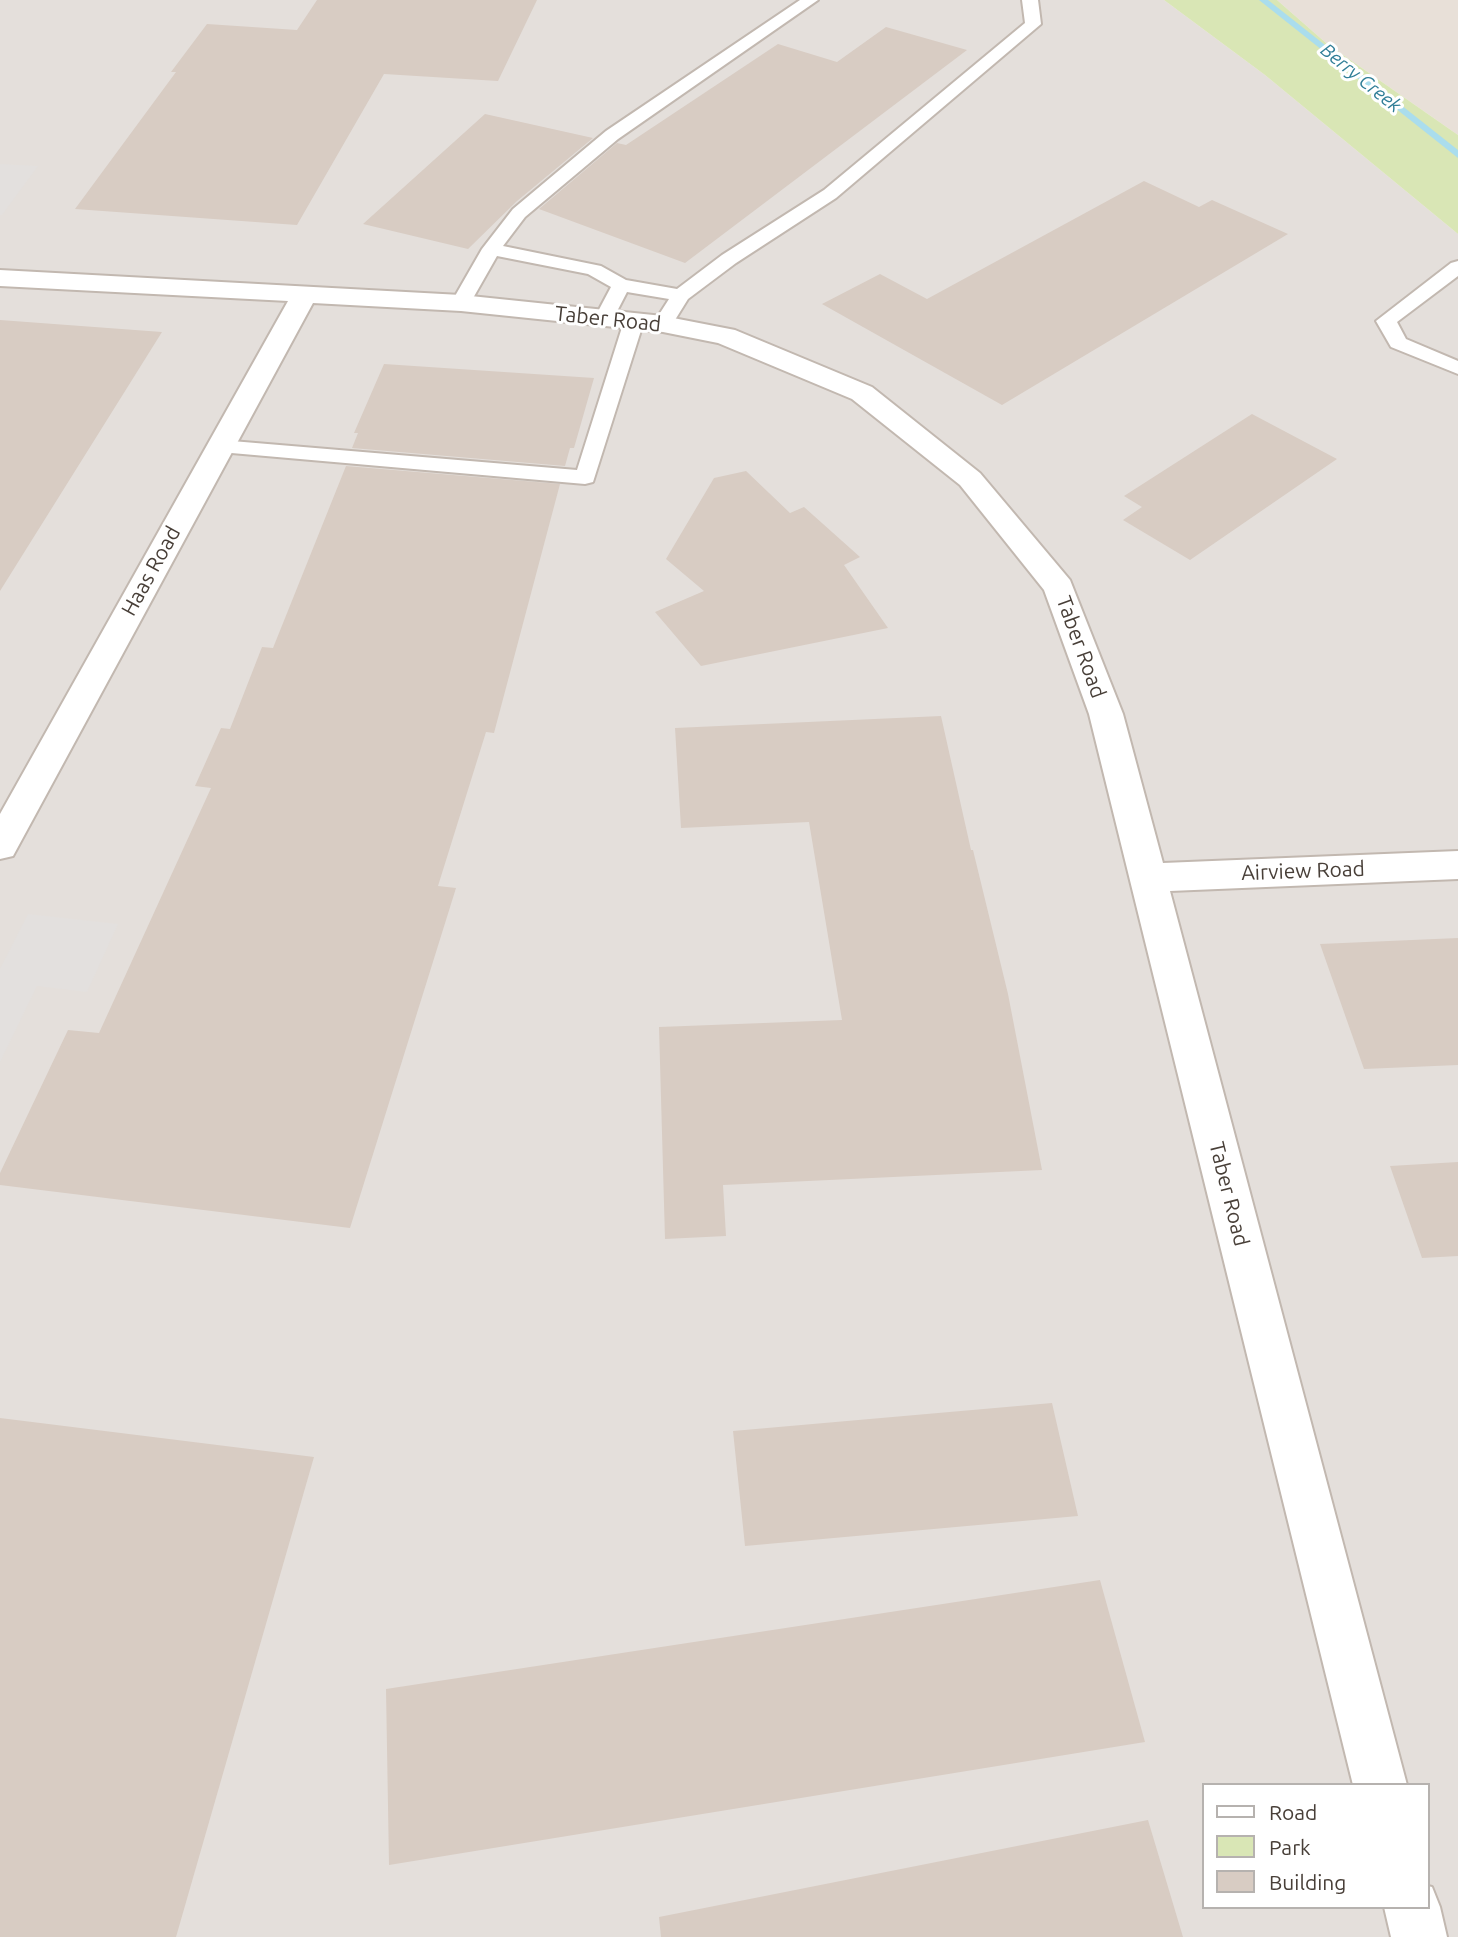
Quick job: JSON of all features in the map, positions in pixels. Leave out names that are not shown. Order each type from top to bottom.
[{"type":"street","name":"Taber Road","points":[[0,278],[645,315],[725,335],[862,393],[970,479],[1059,587],[1106,714],[1379,1783]]},
{"type":"street","name":"Haas Road","points":[[0,846],[304,296]]},
{"type":"street","name":"Airview Road","points":[[1148,878],[1458,865]]},
{"type":"street","points":[[1412,1909],[1419,1937]]},
{"type":"lane","points":[[461,303],[491,249],[519,214],[612,135],[810,0]]},
{"type":"lane","points":[[220,446],[585,477],[645,315],[830,194],[1033,24],[1030,0]]},
{"type":"lane","points":[[491,249],[593,270],[621,285],[645,315]]},
{"type":"lane","points":[[1458,267],[1386,321],[1398,343],[1458,368]]},
{"type":"lane","points":[[621,285],[645,315]]},
{"type":"shaded area","points":[[0,0],[1164,0],[1265,75],[1458,234],[1458,1937],[0,1937]]},
{"type":"shaded area","points":[[1277,0],[1458,0],[1458,135],[1326,43]]},
{"type":"shaded area","points":[[0,164],[38,166],[2,215],[0,215]]},
{"type":"shaded area","points":[[28,914],[118,924],[87,992],[37,986],[0,1062],[0,969]]},
{"type":"green space","points":[[1164,0],[1277,0],[1326,43],[1458,135],[1458,234],[1265,75]]},
{"type":"building","points":[[317,0],[537,0],[498,81],[384,74],[297,225],[75,209],[176,72],[171,72],[207,24],[297,30]]},
{"type":"building","points":[[886,27],[967,50],[685,263],[539,209],[617,143],[626,145],[778,44],[837,62]]},
{"type":"building","points":[[485,114],[593,138],[517,201],[468,249],[363,224]]},
{"type":"building","points":[[1144,181],[1199,207],[1212,200],[1288,234],[1002,405],[822,304],[880,274],[927,299]]},
{"type":"building","points":[[0,320],[162,332],[0,591]]},
{"type":"building","points":[[384,364],[594,378],[574,448],[570,448],[565,466],[352,448],[358,433],[354,433]]},
{"type":"building","points":[[1252,414],[1337,459],[1190,560],[1123,520],[1142,507],[1124,496]]},
{"type":"building","points":[[346,466],[560,484],[494,733],[486,732],[438,886],[456,888],[350,1228],[0,1185],[0,1173],[68,1030],[99,1033],[211,788],[195,786],[221,728],[230,729],[262,647],[273,648]]},
{"type":"building","points":[[746,471],[790,513],[804,507],[860,557],[844,565],[888,628],[701,666],[655,612],[704,591],[666,559],[714,478]]},
{"type":"building","points":[[941,716],[971,850],[1008,994],[1042,1170],[723,1185],[726,1236],[665,1239],[659,1027],[842,1020],[809,822],[681,828],[675,728]]},
{"type":"building","points":[[1458,938],[1458,1065],[1364,1069],[1320,944]]},
{"type":"building","points":[[1458,1162],[1458,1256],[1422,1258],[1390,1166]]},
{"type":"building","points":[[1052,1403],[1078,1516],[745,1546],[733,1431]]},
{"type":"building","points":[[0,1418],[314,1457],[176,1937],[0,1937]]},
{"type":"building","points":[[1100,1580],[1145,1742],[389,1865],[386,1689]]},
{"type":"building","points":[[1148,1820],[1183,1937],[661,1937],[659,1917]]},
{"type":"waterway","name":"Berry Creek","points":[[1263,0],[1458,155]]}]
